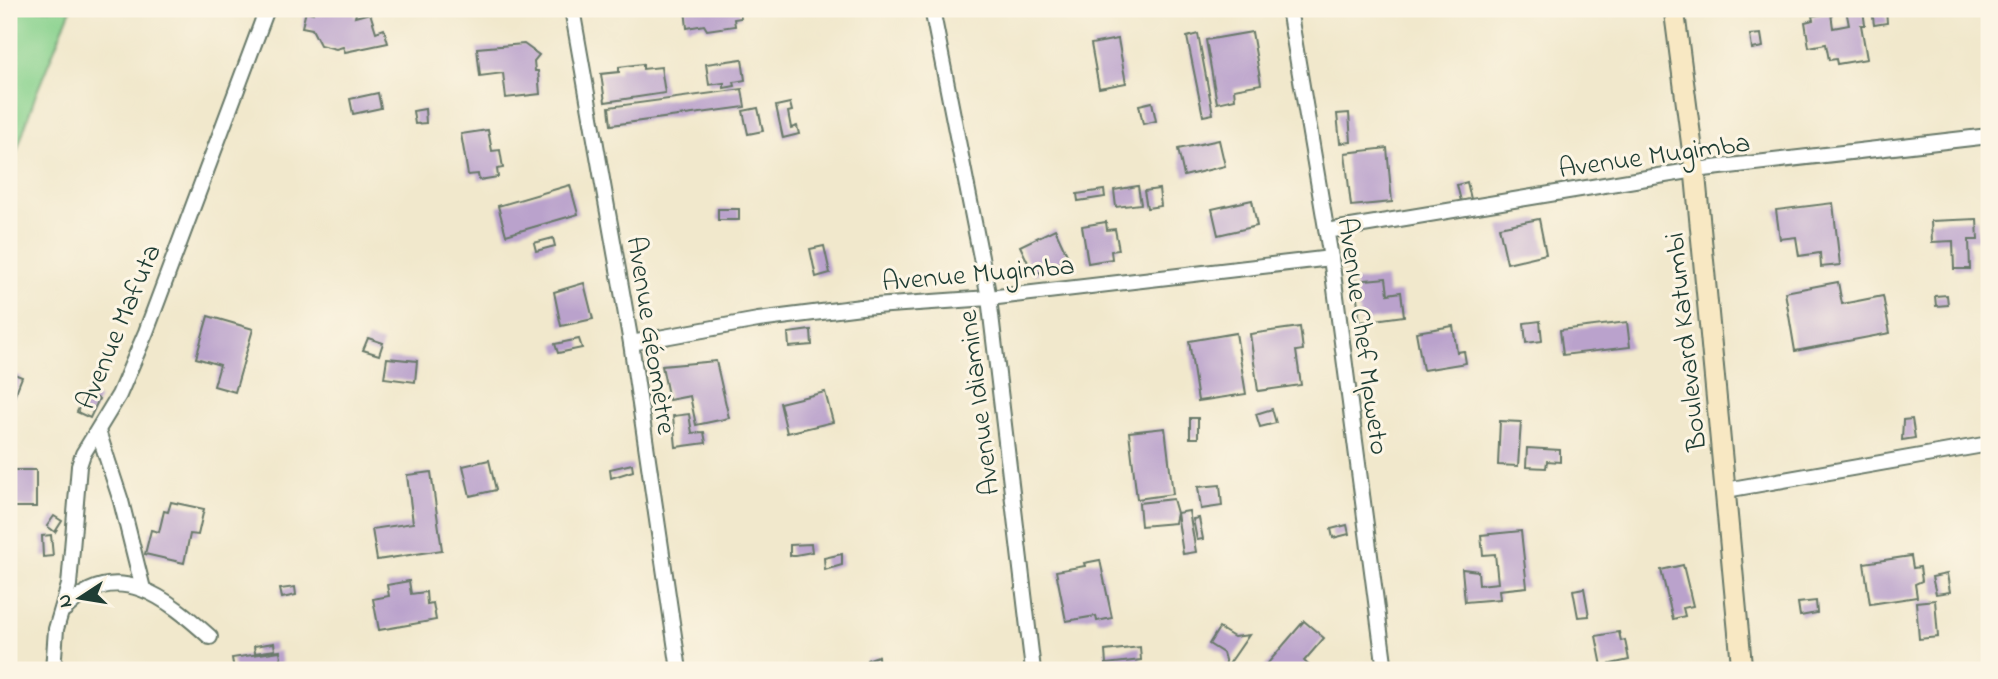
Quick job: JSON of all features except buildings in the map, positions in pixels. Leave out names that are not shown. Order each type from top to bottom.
[{"type":"street","name":"Avenue Mafuta","points":[[53,670],[56,629],[69,584],[79,466],[83,454],[119,395],[146,332],[267,9]]},
{"type":"street","name":"Avenue Géomètre","points":[[572,9],[631,343],[679,670]]},
{"type":"street","name":"Avenue Idiamine","points":[[932,9],[989,298],[1033,670]]},
{"type":"street","name":"Avenue Chef Mpweto","points":[[1289,9],[1331,258],[1385,670]]},
{"type":"street","name":"Boulevard Katumbi","points":[[1674,9],[1695,170],[1742,670]]},
{"type":"street","name":"Avenue Mugimba","points":[[1327,231],[1695,170],[1989,136]]},
{"type":"street","name":"Avenue Mugimba","points":[[631,343],[758,320],[861,307],[989,298],[1331,258]]},
{"type":"street","points":[[98,431],[121,501],[143,589]]},
{"type":"street","points":[[1726,490],[1989,444]]},
{"type":"street","points":[[63,611],[75,598],[89,590],[123,584],[160,596],[210,637]]},
{"type":"green space","points":[[9,9],[71,9],[36,94],[9,174]]}]
